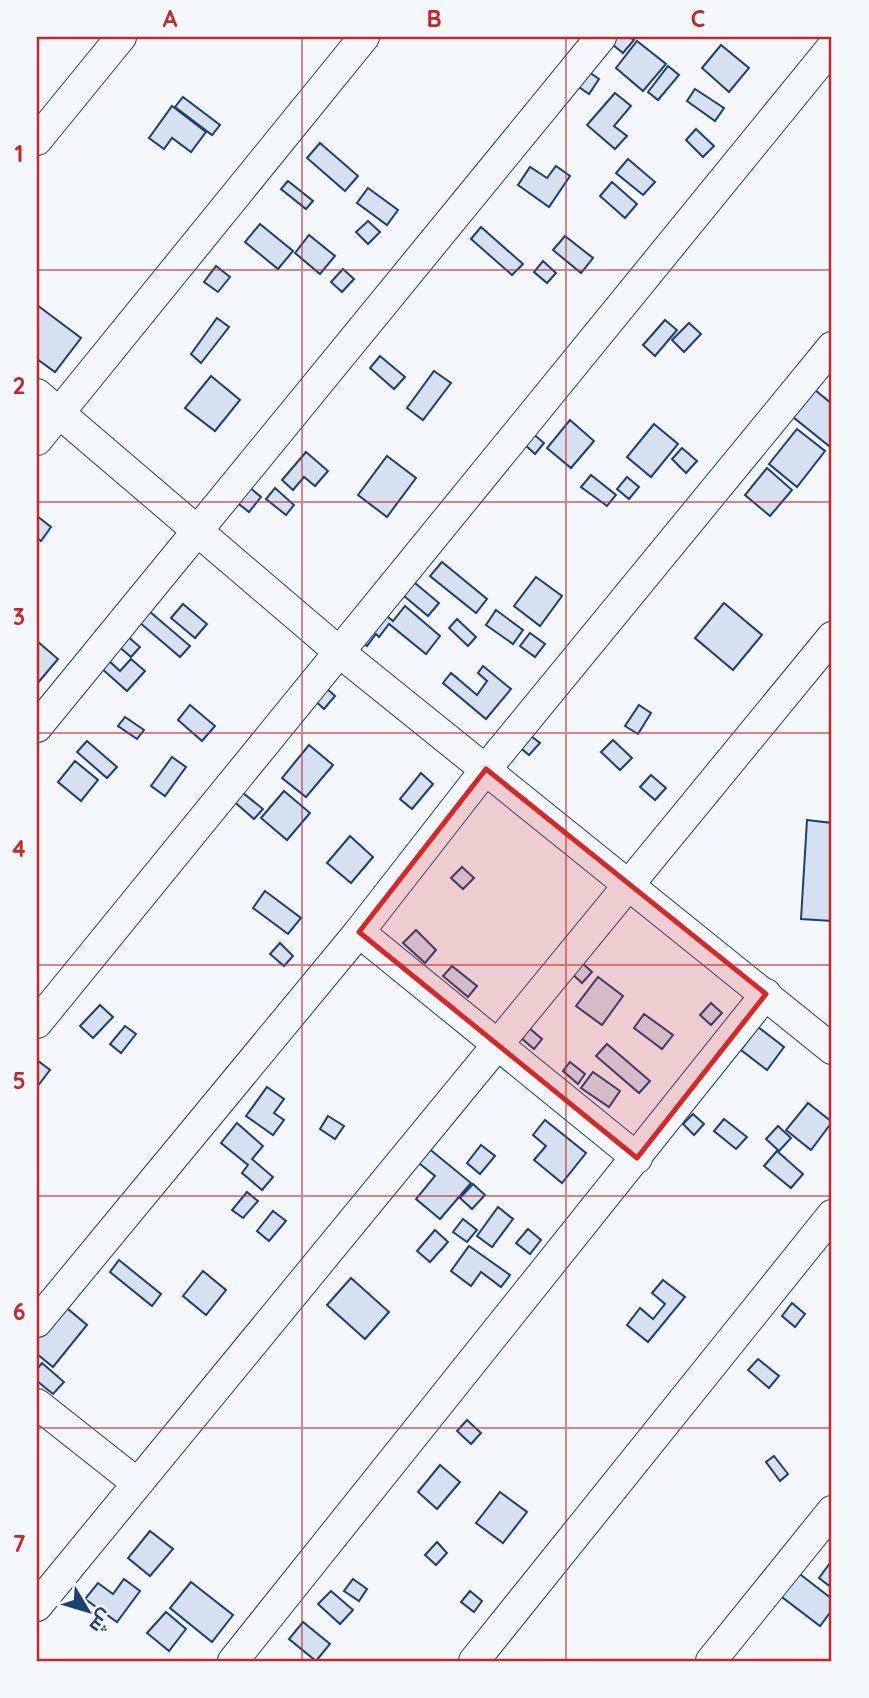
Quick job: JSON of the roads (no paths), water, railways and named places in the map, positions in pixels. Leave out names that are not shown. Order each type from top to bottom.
[{"type":"street","points":[[37,140],[121,37]]},
{"type":"street","points":[[37,440],[48,403],[364,37]]},
{"type":"street","points":[[37,727],[601,37]]},
{"type":"street","points":[[37,1023],[832,47]]},
{"type":"street","points":[[37,1322],[359,932],[486,769],[832,347]]},
{"type":"street","points":[[48,403],[338,651],[832,1049]]},
{"type":"street","points":[[37,1606],[832,638]]},
{"type":"street","points":[[359,932],[636,1158]]},
{"type":"street","points":[[233,1661],[766,994]]},
{"type":"street","points":[[474,1661],[832,1214]]},
{"type":"street","points":[[37,1404],[137,1483]]},
{"type":"street","points":[[710,1661],[832,1511]]}]
